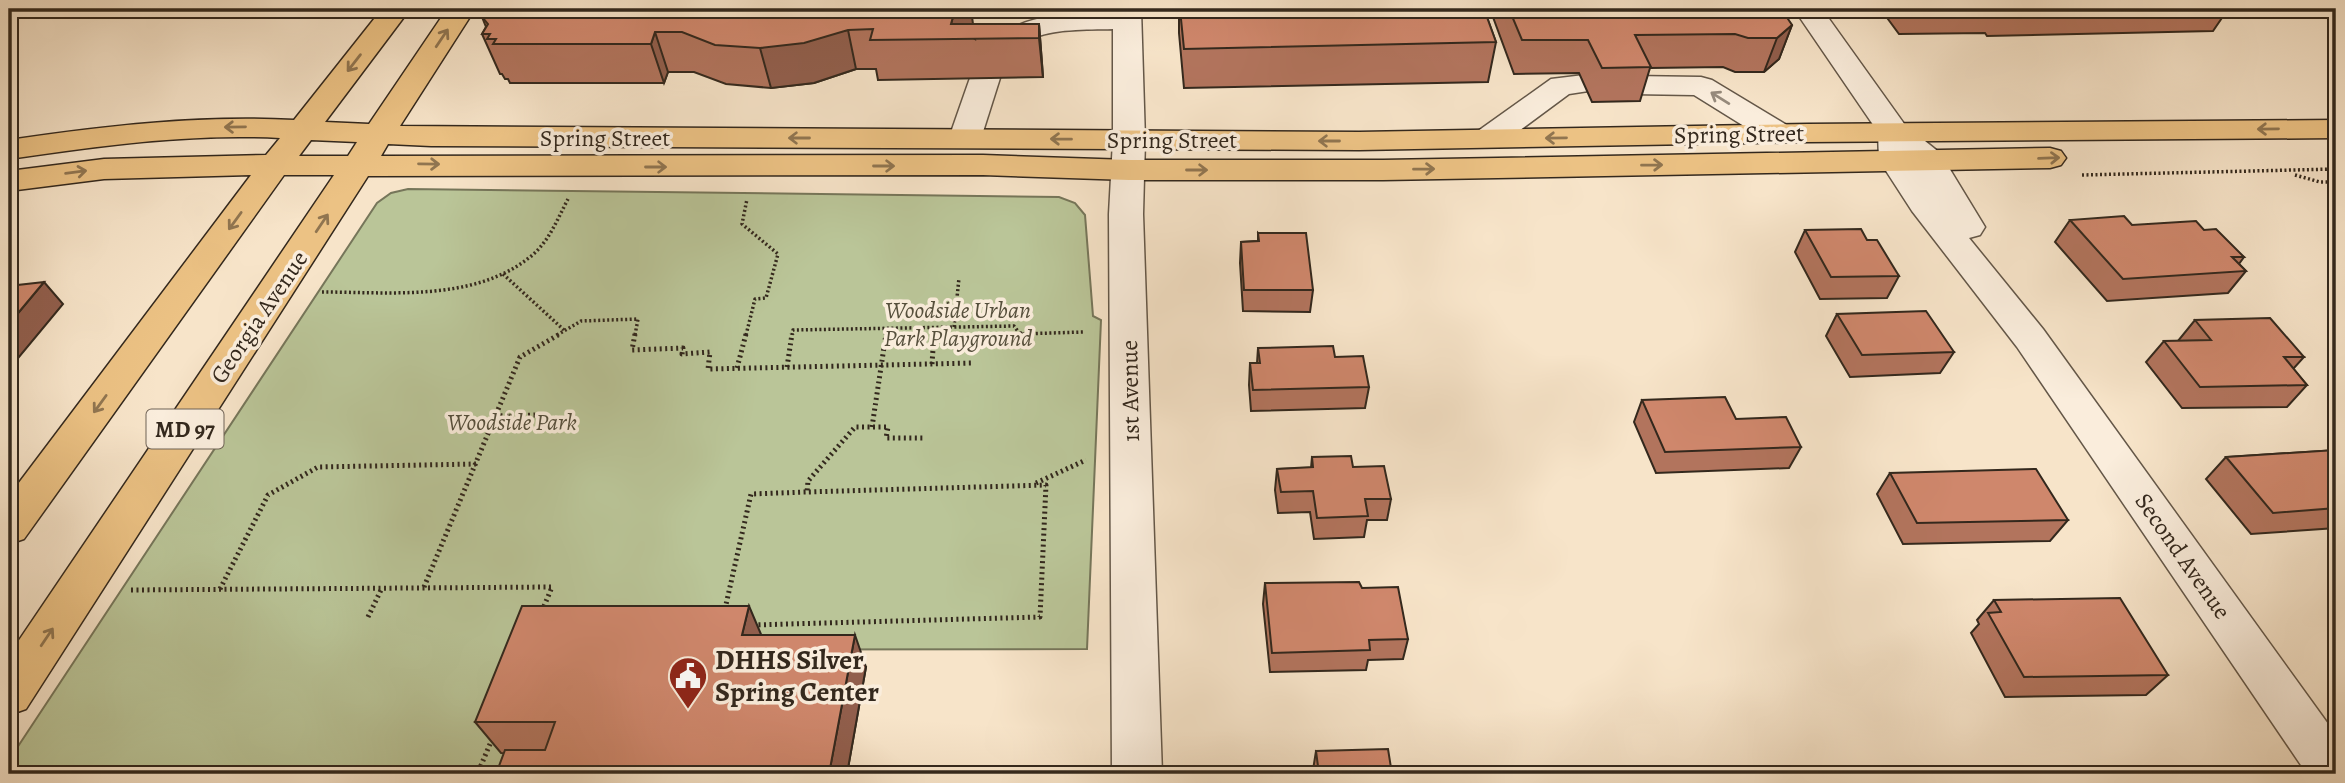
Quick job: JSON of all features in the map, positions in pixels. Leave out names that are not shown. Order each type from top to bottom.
[{"type":"main road","points":[[9,527],[275,165],[396,9]]},
{"type":"main road","name":"Georgia Avenue","points":[[9,694],[461,9]]},
{"type":"main road","name":"Spring Street","points":[[9,149],[106,136],[235,126],[303,131],[369,150],[658,167],[983,165],[1359,141],[1779,134],[1895,146],[1929,160],[2336,149]]},
{"type":"main road","name":"Spring Street","points":[[9,181],[104,169],[275,165],[369,150],[965,138],[1129,155],[1397,170],[1895,146],[2336,129]]},
{"type":"street","name":"Second Avenue","points":[[1808,9],[1895,146],[1924,204],[2030,338],[2335,774]]},
{"type":"street","points":[[965,138],[993,65],[1068,24],[1127,14]]},
{"type":"street","name":"1st Avenue","points":[[1127,14],[1129,155],[1126,214],[1137,774]]},
{"type":"street","points":[[1489,138],[1562,85],[1584,84]]},
{"type":"street","points":[[1632,85],[1701,86],[1779,134]]},
{"type":"street","name":"Second Avenue","points":[[1929,160],[2030,338]]},
{"type":"path","points":[[2077,175],[2336,169]]},
{"type":"path","points":[[2295,175],[2320,182],[2336,182]]},
{"type":"path","points":[[737,368],[755,299],[766,299],[778,254],[742,224],[748,198]]},
{"type":"path","points":[[317,292],[474,286],[503,274],[543,243],[552,232],[561,211]]},
{"type":"path","points":[[503,274],[564,330]]},
{"type":"path","points":[[954,327],[959,278]]},
{"type":"path","points":[[424,587],[520,357],[581,321],[638,319],[632,350],[683,348],[682,354],[710,352],[708,369],[971,363]]},
{"type":"path","points":[[787,367],[793,330],[1014,326],[1020,334],[1083,332]]},
{"type":"path","points":[[932,364],[934,327]]},
{"type":"path","points":[[872,427],[887,329]]},
{"type":"path","points":[[495,416],[535,415]]},
{"type":"path","points":[[807,492],[808,481],[855,427],[888,427],[886,438],[923,438]]},
{"type":"path","points":[[1032,485],[1086,460]]},
{"type":"path","points":[[220,589],[268,495],[318,467],[475,464]]},
{"type":"path","points":[[724,613],[751,494],[1046,485],[1040,617],[748,625]]},
{"type":"path","points":[[131,590],[552,587],[538,622]]},
{"type":"path","points":[[368,617],[382,588]]},
{"type":"path","points":[[468,774],[470,771],[479,770],[494,733]]},
{"type":"green space","name":"Woodside Park","points":[[408,189],[1059,197],[1075,203],[1085,215],[1093,316],[1101,320],[1087,649],[553,650],[507,774],[9,774],[9,760],[377,203],[391,193]]},
{"type":"building","points":[[483,9],[965,9],[953,17],[951,24],[1039,24],[1039,38],[870,40],[873,29],[848,30],[804,43],[760,48],[715,45],[682,32],[655,32],[651,44],[493,44],[496,39],[487,39],[490,34],[482,34],[488,24],[482,17]]},
{"type":"building","points":[[1180,9],[1484,9],[1496,42],[1184,49]]},
{"type":"building","points":[[1509,9],[1778,9],[1782,10],[1792,25],[1777,38],[1748,38],[1735,34],[1635,35],[1651,67],[1602,68],[1588,40],[1522,40]]},
{"type":"building","points":[[2124,216],[2132,225],[2196,221],[2204,230],[2216,229],[2244,257],[2232,257],[2246,271],[2123,279],[2070,220]]},
{"type":"building","points":[[1861,229],[1867,240],[1877,240],[1899,276],[1831,277],[1805,230]]},
{"type":"building","points":[[1258,233],[1306,233],[1313,290],[1244,290],[1241,242],[1259,241]]},
{"type":"building","points":[[44,282],[9,324],[9,286]]},
{"type":"building","points":[[1926,311],[1954,352],[1862,355],[1837,314]]},
{"type":"building","points":[[2270,318],[2304,357],[2284,357],[2307,385],[2200,387],[2164,341],[2211,340],[2195,320]]},
{"type":"building","points":[[1333,346],[1335,357],[1363,356],[1369,387],[1253,390],[1250,363],[1260,363],[1258,348]]},
{"type":"building","points":[[1725,397],[1736,419],[1786,417],[1801,447],[1665,452],[1642,400]]},
{"type":"building","points":[[2336,450],[2336,508],[2273,513],[2226,457]]},
{"type":"building","points":[[1351,456],[1353,467],[1384,466],[1391,499],[1365,499],[1368,516],[1317,518],[1313,491],[1281,492],[1277,469],[1313,467],[1312,457]]},
{"type":"building","points":[[2036,469],[2068,520],[1917,523],[1890,473]]},
{"type":"building","points":[[1359,582],[1362,588],[1398,587],[1408,639],[1369,640],[1370,650],[1272,653],[1265,583]]},
{"type":"building","points":[[2120,598],[2168,675],[2024,677],[1988,613],[2001,612],[1994,600]]},
{"type":"building","name":"DHHS Silver Spring Center","points":[[522,606],[749,606],[742,635],[855,635],[829,774],[496,774],[505,750],[545,750],[555,722],[475,722]]},
{"type":"building","points":[[1388,749],[1392,774],[1319,774],[1316,751]]},
{"type":"place","name":"DHHS Silver Spring Center","points":[[688,710]]},
{"type":"park label","name":"Woodside Urban Park Playground","points":[[958,324]]}]
